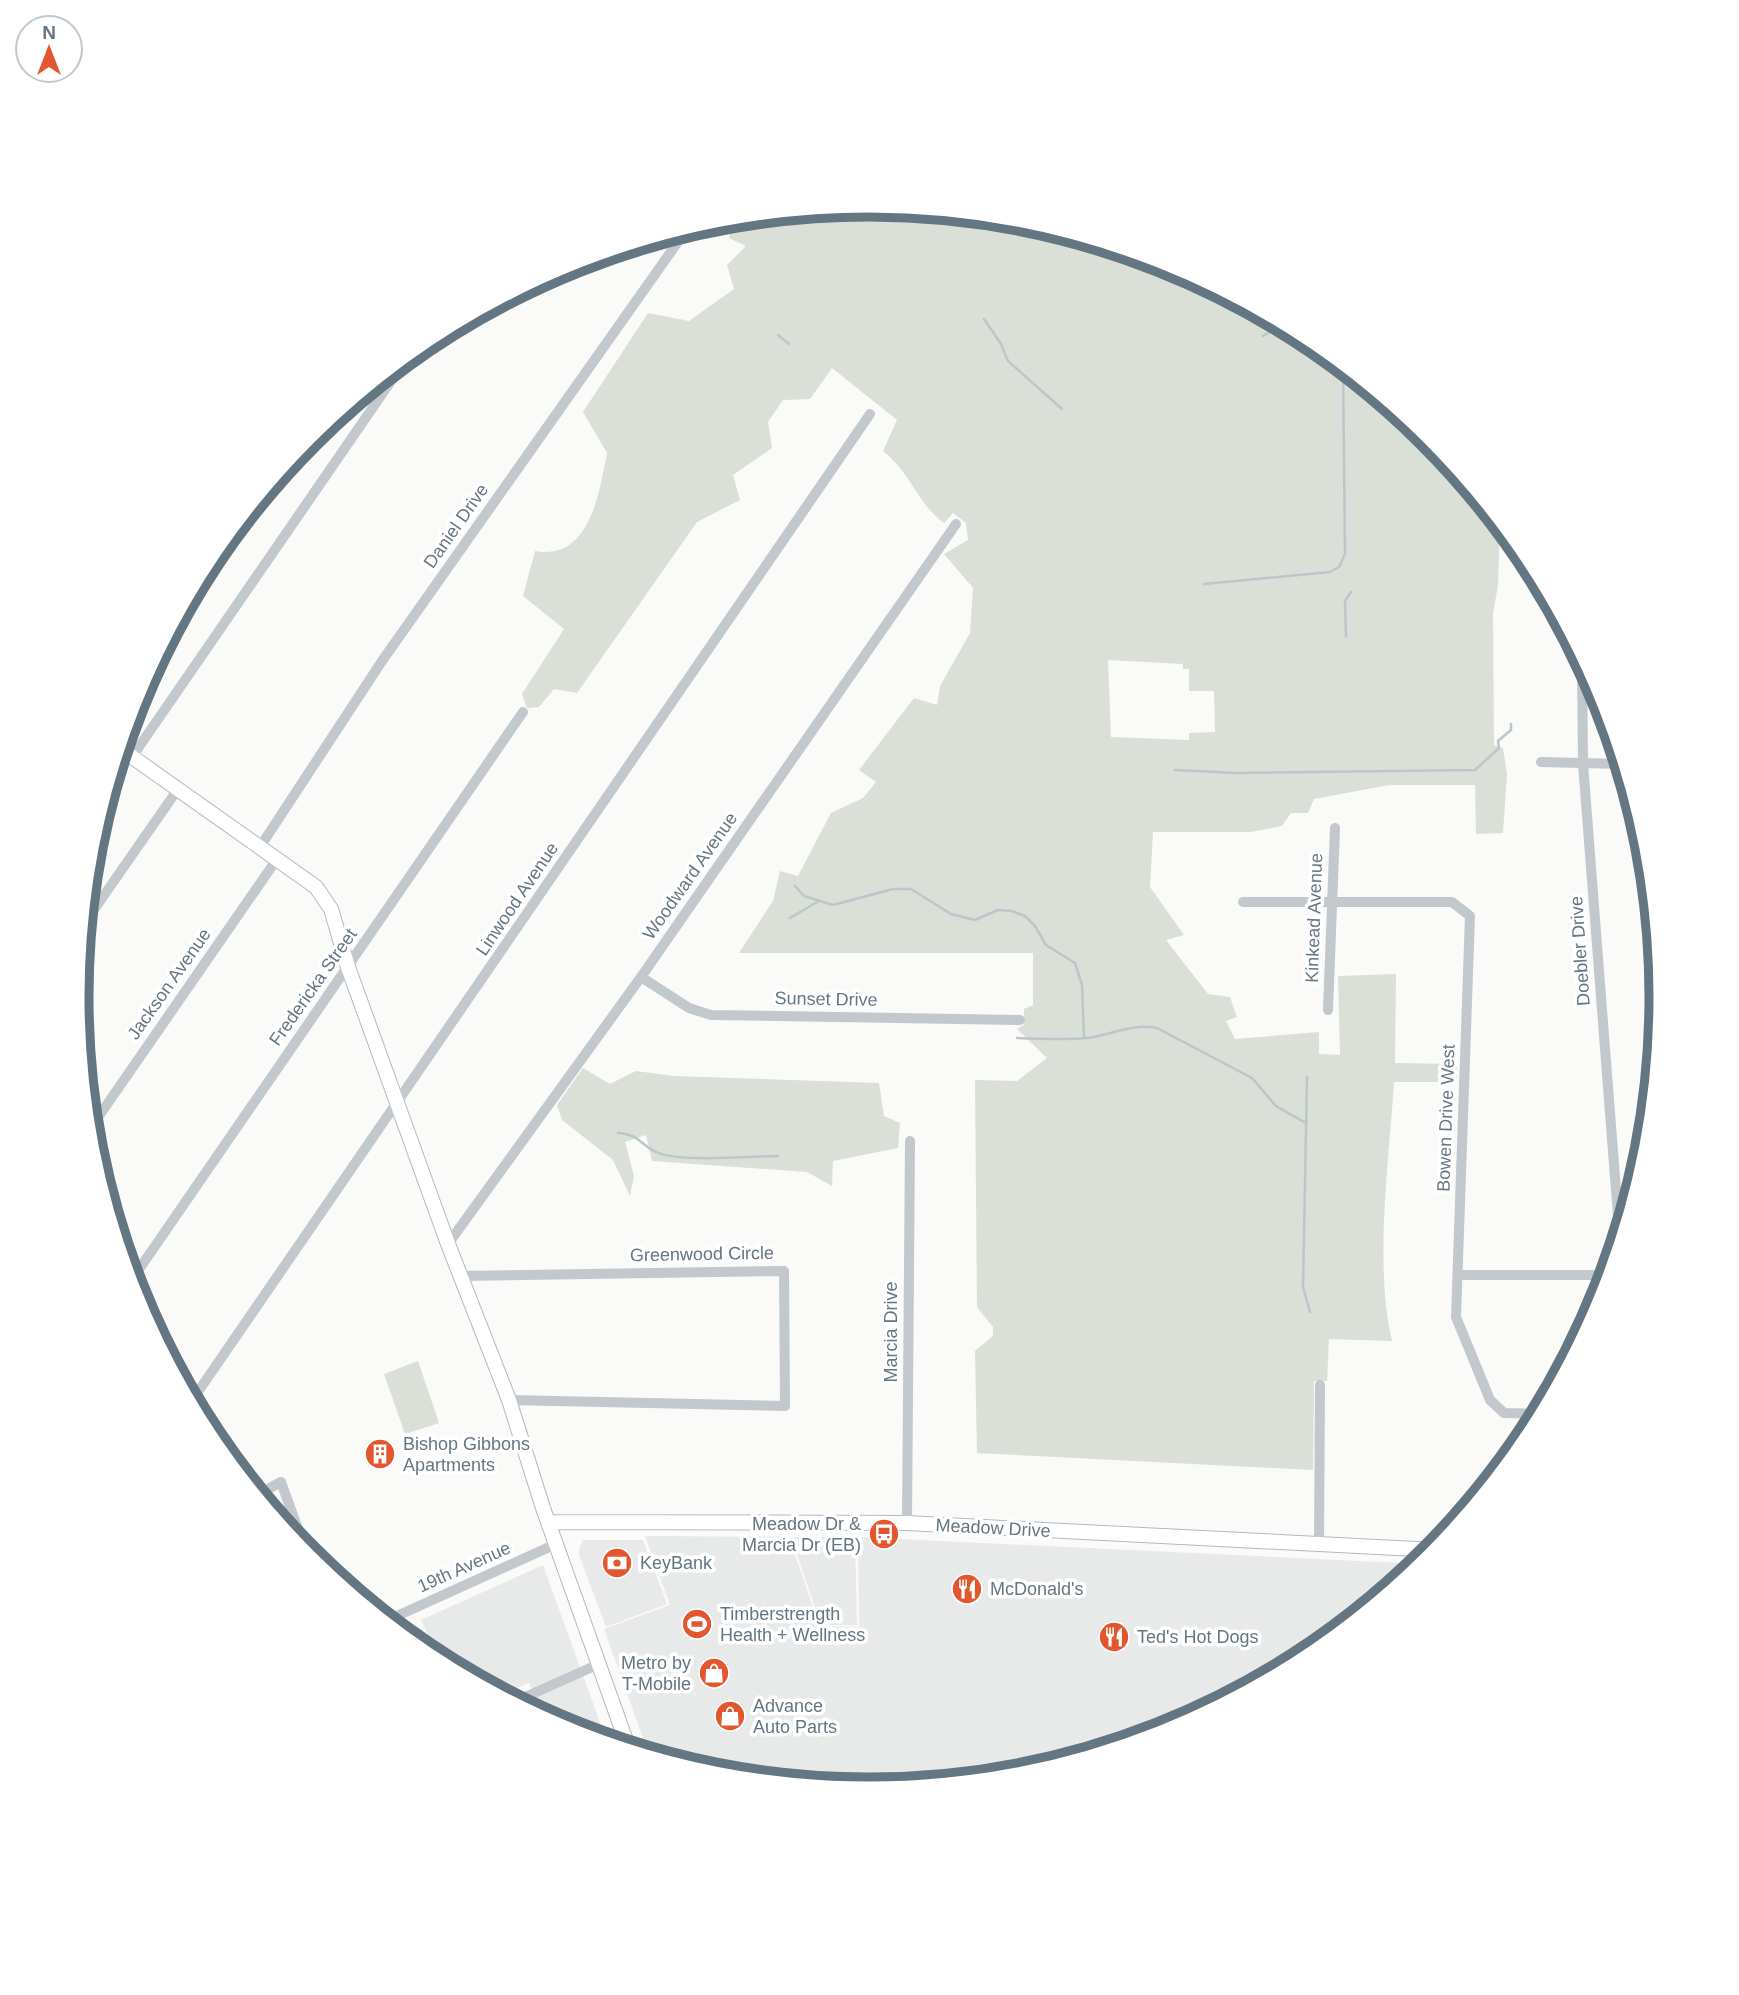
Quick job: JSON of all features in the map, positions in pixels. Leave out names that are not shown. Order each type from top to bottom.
[{"type":"street","name":"Daniel Drive","points":[[260,847],[382,661],[678,242]]},
{"type":"street","points":[[132,745],[389,383]]},
{"type":"street","name":"Linwood Avenue","points":[[197,1393],[870,414]]},
{"type":"street","name":"Woodward Avenue","points":[[448,1244],[641,977],[956,524]]},
{"type":"street","name":"Doebler Drive","points":[[1582,682],[1583,764],[1618,1216]]},
{"type":"street","name":"Fredericka Street","points":[[139,1269],[523,712]]},
{"type":"street","points":[[129,755],[316,887],[331,909],[348,967],[448,1244],[509,1400],[556,1544],[625,1738]]},
{"type":"street","points":[[1541,762],[1613,764]]},
{"type":"street","points":[[95,909],[178,789]]},
{"type":"street","name":"Kinkead Avenue","points":[[1328,1010],[1335,828]]},
{"type":"street","name":"Jackson Avenue","points":[[99,1116],[277,859]]},
{"type":"street","points":[[1243,902],[1333,902]]},
{"type":"street","name":"Bowen Drive West","points":[[1333,902],[1452,902],[1470,916],[1456,1317],[1490,1400],[1504,1413],[1529,1414]]},
{"type":"street","name":"Sunset Drive","points":[[641,977],[689,1007],[711,1015],[1020,1020]]},
{"type":"street","name":"Marcia Drive","points":[[907,1523],[910,1141]]},
{"type":"street","name":"Greenwood Circle","points":[[460,1276],[784,1271],[785,1406],[509,1400]]},
{"type":"street","points":[[1458,1275],[1598,1275]]},
{"type":"street","points":[[1319,1544],[1320,1385]]},
{"type":"street","points":[[265,1490],[281,1482],[297,1527]]},
{"type":"street","name":"Meadow Drive","points":[[549,1522],[907,1523],[1421,1549]]},
{"type":"street","name":"19th Avenue","points":[[395,1617],[556,1544]]},
{"type":"street","points":[[525,1697],[599,1664]]},
{"type":"shaded area","points":[[818,219],[921,219],[1022,232],[1120,259],[1168,277],[1260,322],[1344,378],[1421,446],[1456,483],[1500,538],[1498,585],[1493,614],[1494,745],[1503,748],[1507,774],[1503,833],[1476,834],[1475,785],[1389,785],[1314,799],[1308,813],[1291,813],[1282,826],[1251,832],[1153,832],[1150,887],[1184,935],[1166,940],[1208,994],[1230,997],[1237,1017],[1226,1021],[1235,1039],[1319,1032],[1319,1054],[1340,1055],[1338,976],[1396,974],[1395,1063],[1457,1064],[1457,1082],[1394,1082],[1383,1246],[1387,1311],[1392,1341],[1329,1339],[1327,1381],[1314,1381],[1313,1470],[977,1453],[975,1351],[993,1336],[993,1327],[977,1307],[975,1080],[1017,1081],[1047,1058],[1017,1029],[1024,1025],[1024,1009],[1033,1005],[1033,953],[739,953],[773,901],[780,871],[798,876],[831,813],[863,798],[876,782],[859,770],[914,698],[937,705],[940,686],[970,633],[973,588],[944,554],[968,540],[966,523],[953,513],[944,523],[883,451],[897,420],[832,368],[810,399],[783,400],[768,422],[772,448],[733,475],[740,500],[697,522],[577,693],[554,689],[539,707],[527,708],[522,694],[564,629],[523,596],[535,551],[554,551],[568,546],[580,535],[595,504],[607,453],[583,412],[648,313],[689,321],[734,289],[727,265],[746,246],[729,238],[730,230]],"holes":[[[1108,660],[1183,664],[1183,669],[1189,669],[1189,691],[1214,691],[1215,732],[1189,733],[1189,740],[1111,737]]]},
{"type":"shaded area","points":[[583,1068],[610,1084],[636,1071],[674,1076],[879,1083],[884,1116],[900,1123],[898,1148],[833,1161],[832,1186],[807,1172],[652,1161],[646,1135],[625,1142],[634,1176],[630,1196],[613,1160],[562,1120],[557,1105]]},
{"type":"shaded area","points":[[418,1361],[439,1423],[405,1434],[384,1374]]},
{"type":"shaded area","points":[[645,1536],[789,1537],[820,1627],[859,1627],[858,1537],[1406,1563],[1344,1617],[1303,1646],[1215,1697],[1168,1718],[1120,1736],[1022,1763],[921,1776],[870,1778],[768,1771],[717,1763],[645,1744],[604,1629],[670,1605]]},
{"type":"shaded area","points":[[791,1537],[855,1537],[857,1625],[821,1625]]},
{"type":"shaded area","points":[[583,1540],[643,1540],[667,1604],[606,1627],[578,1552]]},
{"type":"shaded area","points":[[543,1565],[603,1730],[539,1704],[529,1683],[512,1690],[479,1673],[430,1639],[421,1620]]},
{"type":"waterway","points":[[984,319],[1001,344],[1008,361],[1062,409]]},
{"type":"waterway","points":[[1263,336],[1273,330]]},
{"type":"waterway","points":[[778,335],[789,344]]},
{"type":"waterway","points":[[1204,584],[1330,572],[1339,567],[1345,554],[1343,377]]},
{"type":"waterway","points":[[1346,636],[1345,601],[1351,592]]},
{"type":"waterway","points":[[1175,770],[1237,773],[1475,770],[1499,748],[1498,741],[1511,730],[1511,724]]},
{"type":"waterway","points":[[795,886],[804,896],[833,905],[893,889],[911,889],[951,914],[975,920],[998,910],[1025,916],[1035,926],[1046,945],[1075,963],[1082,985],[1084,1038]]},
{"type":"waterway","points":[[790,918],[817,902]]},
{"type":"waterway","points":[[1017,1038],[1087,1038],[1130,1028],[1157,1028],[1252,1078],[1276,1106],[1304,1122]]},
{"type":"waterway","points":[[1307,1077],[1303,1287],[1310,1312]]},
{"type":"waterway","points":[[618,1133],[631,1136],[650,1149],[666,1155],[697,1158],[778,1156]]},
{"type":"place","name":"Bishop Gibbons Apartments","points":[[380,1454]]},
{"type":"place","name":"Meadow Dr & Marcia Dr (EB)","points":[[884,1534]]},
{"type":"place","name":"KeyBank","points":[[617,1563]]},
{"type":"place","name":"McDonald's","points":[[967,1589]]},
{"type":"place","name":"Timberstrength Health + Wellness","points":[[697,1624]]},
{"type":"place","name":"Ted's Hot Dogs","points":[[1114,1637]]},
{"type":"place","name":"Metro by T-Mobile","points":[[714,1673]]},
{"type":"place","name":"Advance Auto Parts","points":[[730,1716]]}]
